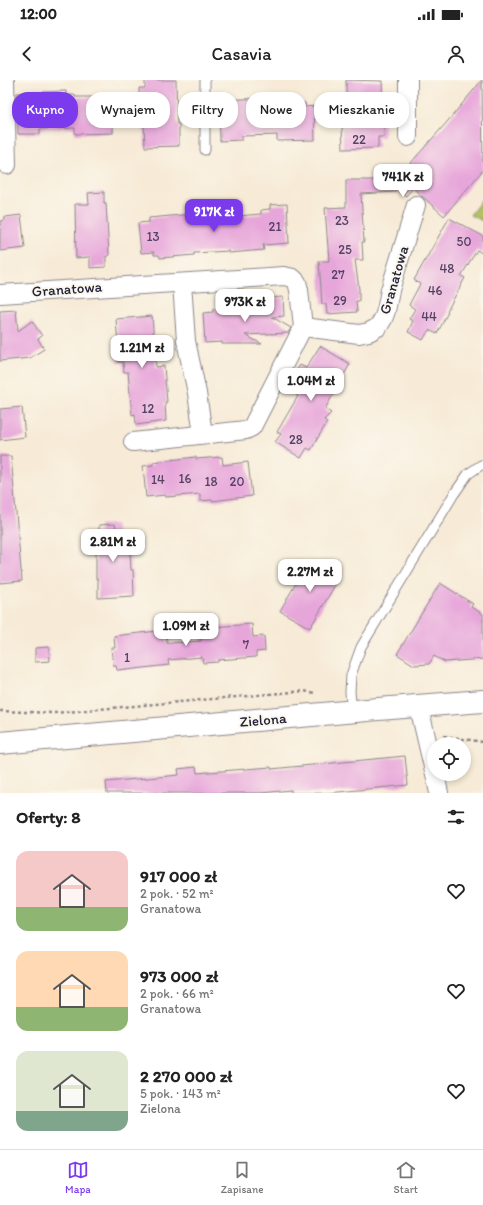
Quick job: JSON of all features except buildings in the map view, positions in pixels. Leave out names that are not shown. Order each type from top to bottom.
[{"type":"street","points":[[5,80],[7,165]]},
{"type":"street","points":[[408,80],[408,137]]},
{"type":"street","name":"Granatowa","points":[[0,294],[284,276],[293,278],[297,282],[303,327],[359,334],[369,332],[378,327],[386,311],[390,290],[416,205]]},
{"type":"street","points":[[182,283],[186,341],[197,393],[203,434]]},
{"type":"street","points":[[133,442],[246,430],[252,427],[303,327]]},
{"type":"street","name":"Zielona","points":[[0,743],[44,740],[351,702],[419,707],[483,701]]},
{"type":"street","points":[[419,707],[427,741]]},
{"type":"street","name":"Zielona","points":[[0,732],[44,740]]},
{"type":"street","points":[[436,781],[437,792]]},
{"type":"lane","points":[[205,80],[205,150]]},
{"type":"lane","points":[[351,702],[351,675],[361,647],[454,494],[468,474],[481,465],[483,466]]},
{"type":"path","points":[[0,710],[54,714],[304,691],[329,694],[351,702]]},
{"type":"path","points":[[438,735],[483,742]]},
{"type":"green space","points":[[483,198],[483,221],[470,215]]}]
